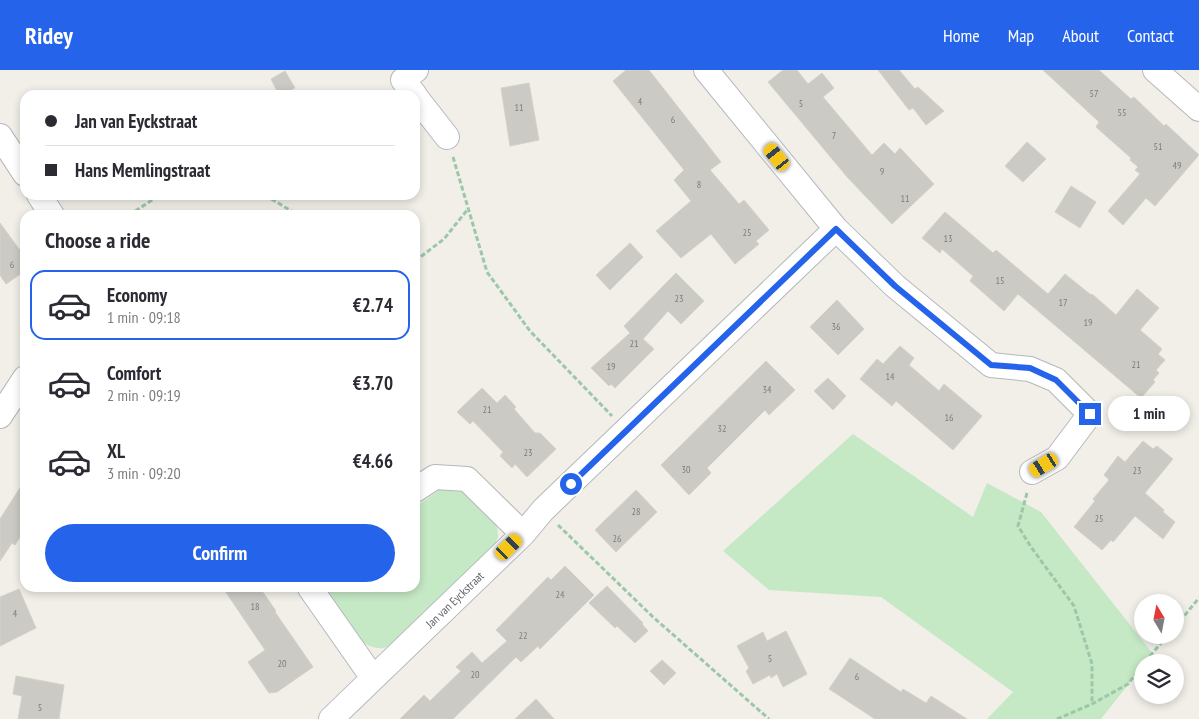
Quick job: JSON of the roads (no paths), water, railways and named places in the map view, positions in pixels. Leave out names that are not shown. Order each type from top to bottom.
[{"type":"street","points":[[411,90],[403,80],[416,70]]},
{"type":"street","points":[[706,70],[836,229],[895,286],[991,365],[1030,368],[1056,380],[1090,414],[1057,458],[1032,472]]},
{"type":"street","points":[[1155,70],[1199,109]]},
{"type":"street","points":[[420,102],[447,138]]},
{"type":"street","points":[[0,136],[20,166]]},
{"type":"street","name":"Jan van Eyckstraat","points":[[330,719],[523,534],[543,510],[836,229]]},
{"type":"street","points":[[0,416],[20,386]]},
{"type":"street","points":[[420,487],[435,477],[467,479],[523,534]]},
{"type":"street","points":[[313,592],[373,678]]}]
